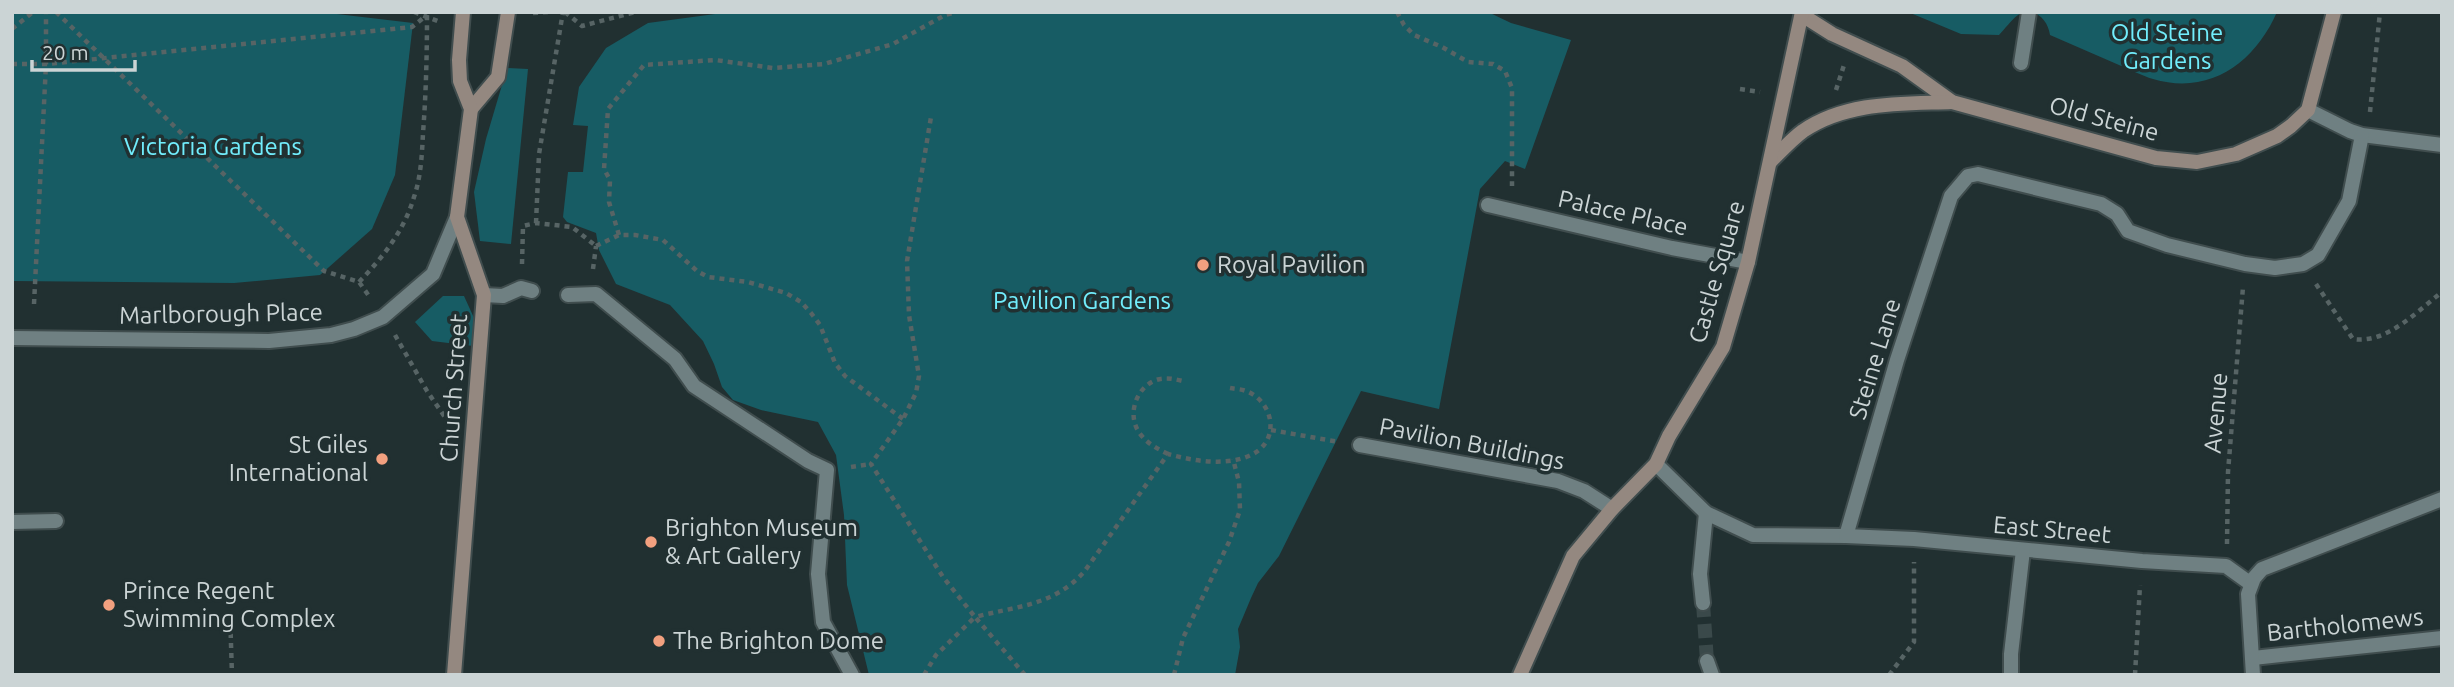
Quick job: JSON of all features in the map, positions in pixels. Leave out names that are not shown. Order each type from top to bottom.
[{"type":"street","name":"Church Street","points":[[454,675],[484,295],[457,217],[471,109],[460,81],[463,12]]},
{"type":"street","points":[[471,109],[498,77],[508,12]]},
{"type":"street","points":[[2021,63],[2029,12]]},
{"type":"street","points":[[2334,12],[2308,110],[2356,133],[2442,145]]},
{"type":"street","name":"Old Steine","points":[[1802,13],[1832,34],[1902,66],[1952,102],[2156,158],[2197,162],[2236,154],[2291,127],[2308,110]]},
{"type":"street","name":"Castle Square","points":[[1520,675],[1573,556],[1612,509],[1656,464],[1669,436],[1723,347],[1748,262],[1802,13]]},
{"type":"street","points":[[1770,162],[1803,130],[1829,118],[1870,105],[1952,102]]},
{"type":"street","points":[[2245,264],[2285,268],[2302,264],[2318,255],[2349,201],[2356,133]]},
{"type":"street","name":"Steine Lane","points":[[1846,536],[1897,360],[1951,196],[1968,176],[1978,174],[2101,204],[2116,215],[2127,231],[2167,245],[2245,264]]},
{"type":"street","name":"Palace Place","points":[[1488,205],[1672,248],[1748,262]]},
{"type":"street","name":"Marlborough Place","points":[[12,338],[269,341],[331,335],[354,329],[383,317],[433,274],[457,217]]},
{"type":"street","points":[[484,295],[503,296],[526,290]]},
{"type":"street","points":[[568,295],[596,294],[675,359],[694,386],[808,461],[827,470],[818,575],[823,622],[852,675]]},
{"type":"street","name":"Pavilion Buildings","points":[[1354,444],[1558,481],[1584,491],[1612,509]]},
{"type":"street","name":"East Street","points":[[1656,464],[1706,513],[1753,535],[1914,539],[2142,561],[2226,566]]},
{"type":"street","points":[[2226,566],[2251,584],[2267,565],[2442,499]]},
{"type":"street","points":[[1703,603],[1700,574],[1706,513]]},
{"type":"street","points":[[12,522],[56,520]]},
{"type":"street","points":[[2011,675],[2023,550]]},
{"type":"street","name":"Bartholomews","points":[[2251,584],[2248,594],[2253,675]]},
{"type":"street","name":"Bartholomews","points":[[2253,658],[2442,638]]},
{"type":"path","points":[[12,29],[33,12]]},
{"type":"path","points":[[34,304],[46,64],[46,12]]},
{"type":"path","points":[[57,12],[324,271],[359,282],[382,258],[400,230],[415,196],[422,154],[427,14]]},
{"type":"path","points":[[414,12],[427,14]]},
{"type":"path","points":[[536,223],[539,153],[564,12],[582,26],[635,12]]},
{"type":"path","points":[[619,235],[609,202],[610,180],[604,169],[608,109],[644,65],[716,60],[773,68],[824,64],[893,44],[945,15],[956,12]]},
{"type":"path","points":[[1397,12],[1414,35],[1468,62],[1493,64],[1505,71],[1512,88],[1512,211]]},
{"type":"path","points":[[2356,133],[2371,111],[2380,12]]},
{"type":"path","points":[[12,64],[46,64],[412,27],[427,14]]},
{"type":"path","points":[[931,117],[907,261],[909,315],[919,376],[916,393],[903,419],[871,464],[943,577],[1025,675]]},
{"type":"path","points":[[526,290],[523,226],[536,223],[572,227],[596,246],[619,235],[663,240],[696,271],[708,277],[769,287],[801,302],[820,325],[835,363],[845,376],[903,419]]},
{"type":"path","name":"Avenue","points":[[2226,566],[2228,472],[2245,264]]},
{"type":"path","points":[[2302,264],[2353,340],[2366,341],[2385,335],[2442,292]]},
{"type":"path","points":[[397,337],[427,391],[455,429]]},
{"type":"path","points":[[1183,380],[1166,378],[1152,382],[1141,392],[1133,417],[1138,432],[1153,446],[1168,454],[1205,461],[1249,456],[1266,442],[1270,417],[1259,399],[1245,390],[1230,388]]},
{"type":"path","points":[[1270,430],[1354,444]]},
{"type":"path","points":[[924,675],[936,655],[975,617],[1028,606],[1067,589],[1084,572],[1168,454]]},
{"type":"path","points":[[1174,675],[1183,638],[1224,554],[1240,510],[1239,482],[1233,459]]},
{"type":"path","points":[[1889,675],[1914,642],[1914,539]]},
{"type":"path","points":[[2135,675],[2142,561]]},
{"type":"path","points":[[230,613],[232,675]]},
{"type":"green space","name":"Victoria Gardens","points":[[12,12],[320,12],[413,23],[395,175],[372,229],[320,275],[234,283],[12,281]]},
{"type":"green space","name":"Pavilion Gardens","points":[[730,12],[1488,12],[1511,23],[1571,40],[1525,169],[1505,161],[1480,189],[1439,409],[1361,391],[1279,556],[1258,583],[1251,598],[1238,629],[1240,647],[1235,675],[869,675],[847,585],[844,515],[836,455],[818,422],[761,410],[733,400],[722,387],[703,341],[670,305],[616,284],[599,250],[596,233],[567,222],[563,217],[568,172],[583,172],[588,126],[573,125],[579,87],[606,48],[648,23]]},
{"type":"green space","name":"Old Steine Gardens","points":[[1908,12],[2029,12],[2018,15],[1999,35],[1961,34]]},
{"type":"green space","name":"Old Steine Gardens","points":[[2029,12],[2277,12],[2268,30],[2243,60],[2228,71],[2193,83],[2153,79],[2050,35],[2049,29],[2039,16]]},
{"type":"green space","points":[[507,68],[528,69],[511,244],[480,241],[474,192]]},
{"type":"green space","points":[[443,296],[464,296],[474,318],[473,346],[432,341],[415,322]]},
{"type":"tunnel","points":[[1703,603],[1707,661]]},
{"type":"place","name":"Royal Pavilion","points":[[1203,265]]},
{"type":"place","name":"St Giles International","points":[[382,459]]},
{"type":"place","name":"Brighton Museum & Art Gallery","points":[[651,542]]},
{"type":"place","name":"Prince Regent Swimming Complex","points":[[109,605]]},
{"type":"place","name":"The Brighton Dome","points":[[659,641]]}]
